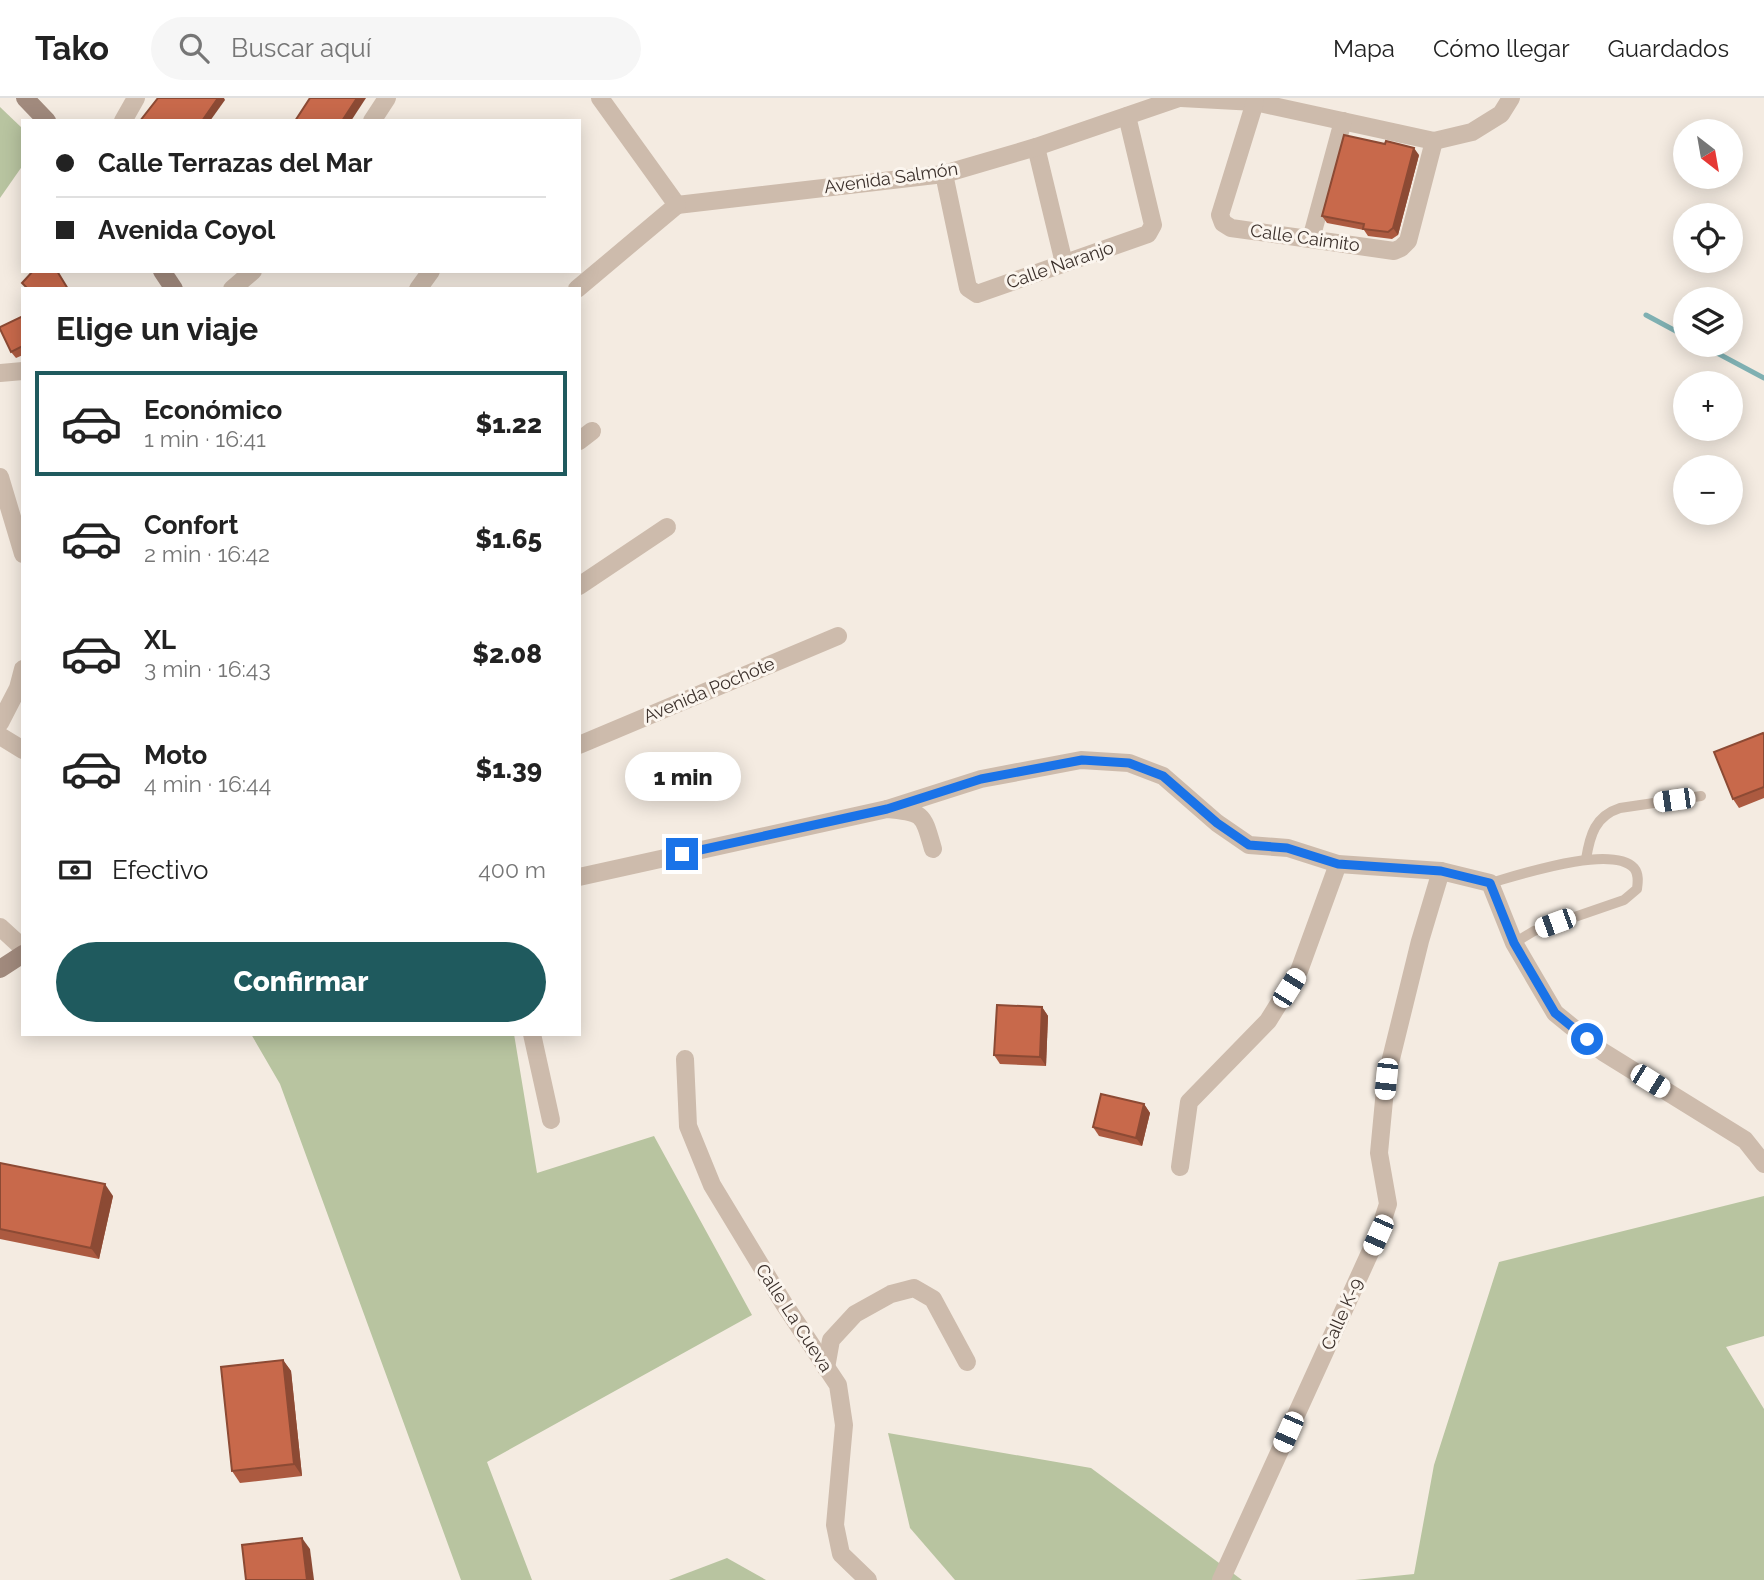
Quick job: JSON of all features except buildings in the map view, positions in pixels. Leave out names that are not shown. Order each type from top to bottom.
[{"type":"street","points":[[25,98],[45,119]]},
{"type":"street","points":[[124,119],[136,98]]},
{"type":"street","points":[[373,119],[387,98]]},
{"type":"street","points":[[579,287],[677,205],[600,98]]},
{"type":"street","name":"Avenida Salmón","points":[[677,205],[944,174],[1036,147],[1180,98],[1255,103],[1434,141],[1472,132],[1501,114],[1511,98]]},
{"type":"street","name":"Calle Caimito","points":[[1255,103],[1220,215],[1223,223],[1231,228],[1394,251],[1408,241],[1434,141]]},
{"type":"street","name":"Calle Naranjo","points":[[944,174],[968,288],[977,295],[1152,231],[1153,225],[1127,116]]},
{"type":"street","points":[[1311,239],[1343,121]]},
{"type":"street","points":[[1036,147],[1064,263]]},
{"type":"street","points":[[234,287],[251,273]]},
{"type":"street","points":[[0,373],[21,371]]},
{"type":"street","points":[[0,477],[20,527]]},
{"type":"street","points":[[581,585],[667,527]]},
{"type":"street","name":"Avenida Pochote","points":[[581,744],[838,636]]},
{"type":"street","points":[[0,723],[21,677]]},
{"type":"street","points":[[0,736],[21,749]]},
{"type":"street","points":[[581,877],[887,809],[981,779],[1082,760],[1129,763],[1163,776],[1217,823],[1249,845],[1287,848],[1338,864],[1441,871],[1490,883],[1514,943],[1555,1013],[1603,1052],[1745,1140],[1764,1164]]},
{"type":"street","points":[[887,809],[913,811],[924,820],[933,849]]},
{"type":"street","points":[[1180,1167],[1189,1102],[1268,1021],[1299,971],[1338,864]]},
{"type":"street","name":"Calle K-9","points":[[1220,1580],[1378,1235],[1388,1204],[1379,1153],[1386,1079],[1416,953],[1441,871]]},
{"type":"street","points":[[0,927],[21,946]]},
{"type":"street","points":[[0,969],[21,955]]},
{"type":"street","points":[[532,1036],[551,1120]]},
{"type":"street","name":"Calle La Cueva","points":[[685,1059],[688,1126],[712,1185],[784,1304],[838,1385],[844,1424],[835,1525],[841,1554],[868,1580]]},
{"type":"street","points":[[826,1368],[831,1340],[855,1314],[891,1294],[914,1287],[933,1299],[967,1362]]},
{"type":"lane","points":[[1586,859],[1594,827],[1609,811],[1620,807],[1701,796]]},
{"type":"lane","points":[[1490,883],[1586,859],[1618,860],[1628,864],[1637,874],[1637,890],[1624,900],[1534,931],[1514,943]]},
{"type":"green space","points":[[0,107],[21,127],[21,168],[0,198]]},
{"type":"green space","points":[[252,1036],[514,1036],[537,1173],[654,1136],[752,1315],[487,1462],[532,1580],[461,1580],[280,1084]]},
{"type":"green space","points":[[1764,1196],[1764,1336],[1726,1347],[1764,1409],[1764,1580],[1355,1580],[1414,1574],[1434,1465],[1499,1262]]},
{"type":"green space","points":[[888,1433],[1091,1468],[1242,1580],[955,1580],[910,1528]]},
{"type":"green space","points":[[727,1558],[766,1580],[669,1580]]},
{"type":"waterway","points":[[1646,315],[1673,330]]},
{"type":"waterway","points":[[1725,357],[1764,378]]},
{"type":"route","points":[[682,854],[887,809],[981,779],[1082,760],[1129,763],[1163,776],[1217,823],[1249,845],[1287,848],[1338,864],[1441,871],[1490,883],[1514,943],[1555,1013],[1587,1039]]}]
